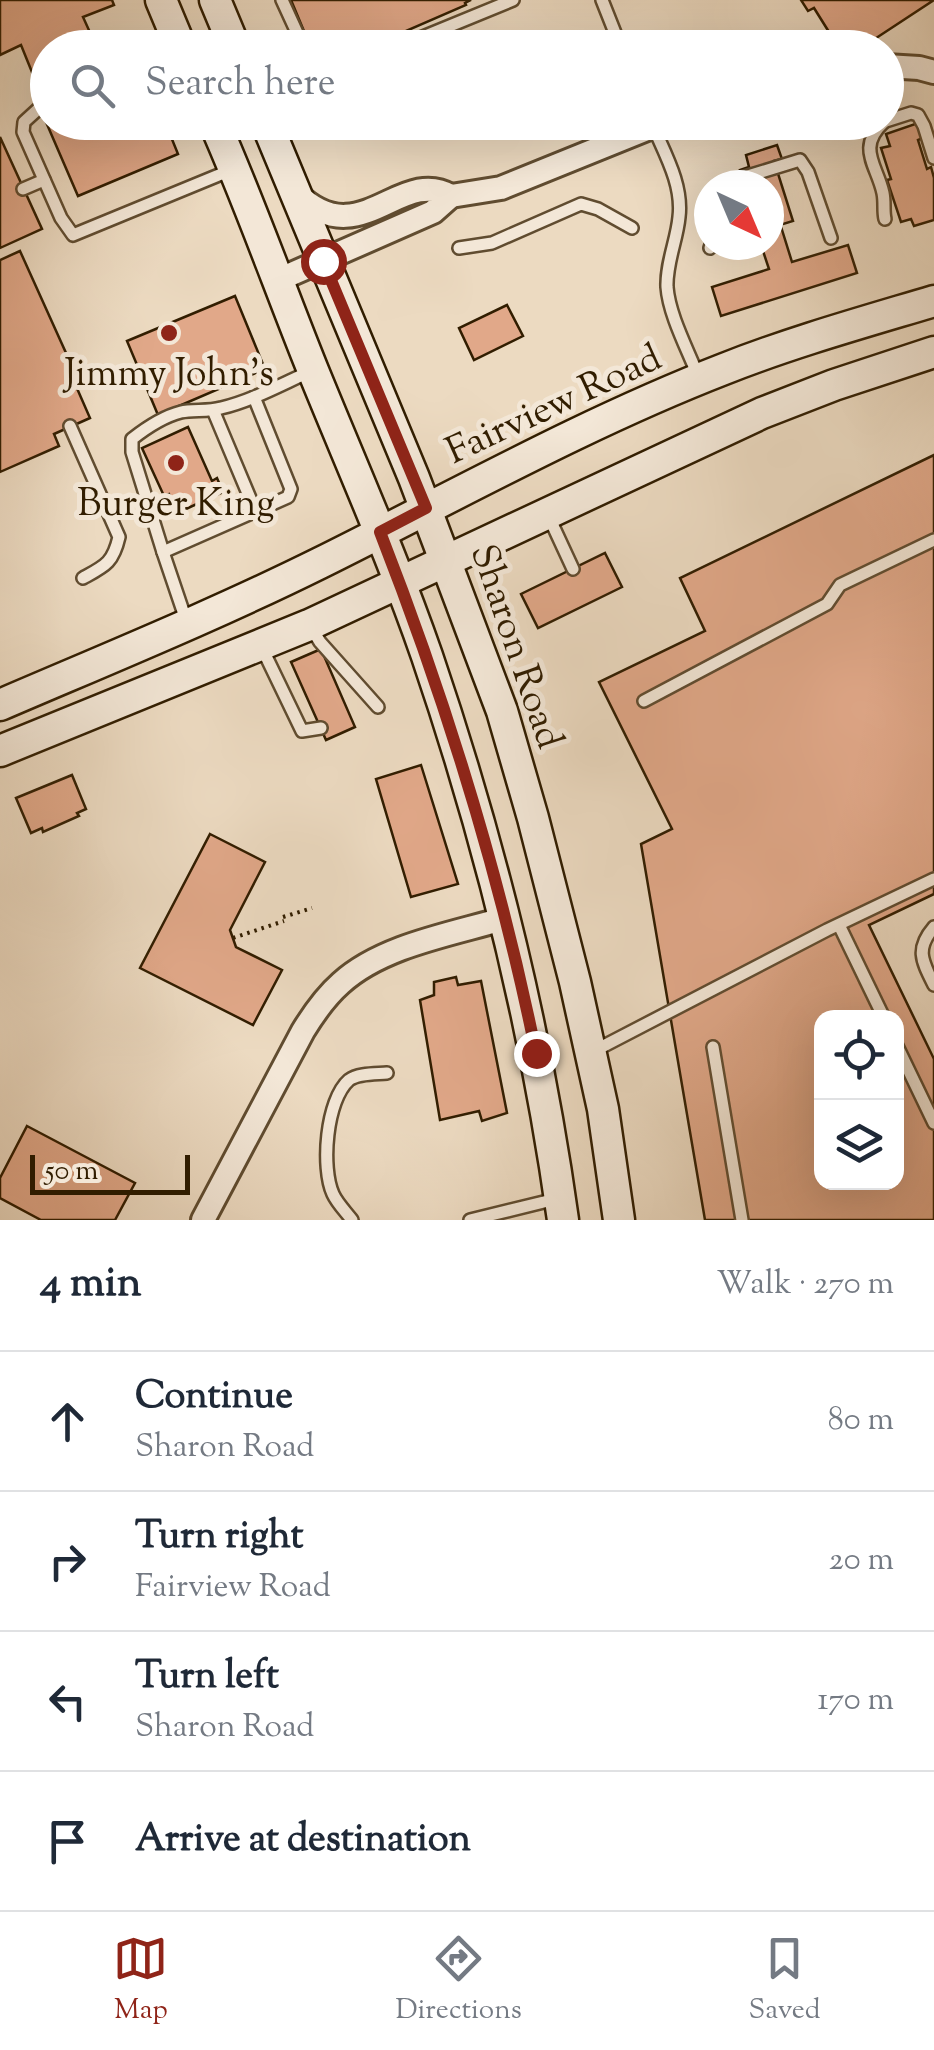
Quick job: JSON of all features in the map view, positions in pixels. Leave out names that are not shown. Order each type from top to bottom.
[{"type":"main road","points":[[160,0],[171,30]]},
{"type":"main road","points":[[215,0],[228,30]]},
{"type":"main road","points":[[222,140],[427,657],[506,918],[536,1053],[562,1209]]},
{"type":"main road","name":"Sharon Road","points":[[273,140],[426,508],[502,711],[552,887],[591,1052],[619,1220]]},
{"type":"main road","name":"Fairview Road","points":[[0,705],[317,564],[608,419],[699,379],[794,344],[934,301]]},
{"type":"main road","points":[[0,751],[310,624],[762,413],[934,352]]},
{"type":"street","points":[[904,67],[934,72]]},
{"type":"street","points":[[295,192],[314,208],[346,216],[420,190],[436,189],[451,196],[501,188],[618,140]]},
{"type":"street","points":[[278,280],[434,212],[451,196]]},
{"type":"street","points":[[203,1220],[303,1031],[320,1004],[343,981],[369,962],[395,951],[506,918]]},
{"type":"lane","points":[[282,0],[296,30]]},
{"type":"lane","points":[[440,30],[513,0]]},
{"type":"lane","points":[[602,0],[614,30]]},
{"type":"lane","points":[[904,115],[918,116],[934,158]]},
{"type":"lane","points":[[30,118],[24,122],[23,132],[60,218],[73,235],[234,169]]},
{"type":"lane","points":[[662,140],[680,201],[667,274],[668,292],[699,379]]},
{"type":"lane","points":[[872,140],[869,149],[883,194],[885,219]]},
{"type":"lane","points":[[767,170],[800,160],[808,172],[831,238]]},
{"type":"lane","points":[[23,188],[44,180]]},
{"type":"lane","points":[[458,248],[492,242],[581,204],[632,228]]},
{"type":"lane","points":[[187,623],[132,452],[132,439],[183,411],[213,410],[254,397],[313,370]]},
{"type":"lane","points":[[163,552],[288,496],[292,489],[254,397]]},
{"type":"lane","points":[[213,410],[255,510]]},
{"type":"lane","points":[[70,426],[120,537],[116,554],[83,578]]},
{"type":"lane","points":[[548,514],[573,569]]},
{"type":"lane","points":[[644,701],[828,604],[840,585],[934,540]]},
{"type":"lane","points":[[310,624],[320,642],[378,707]]},
{"type":"lane","points":[[261,645],[302,731],[321,728]]},
{"type":"lane","points":[[591,1052],[934,879]]},
{"type":"lane","points":[[840,924],[880,1010]]},
{"type":"lane","points":[[934,927],[924,940],[921,954],[934,985]]},
{"type":"lane","points":[[713,1047],[742,1220]]},
{"type":"lane","points":[[904,1061],[934,1123]]},
{"type":"lane","points":[[352,1220],[332,1192],[328,1126],[338,1096],[352,1078],[388,1072]]},
{"type":"lane","points":[[470,1220],[521,1206],[562,1209]]},
{"type":"path","points":[[233,938],[312,908]]},
{"type":"building","points":[[0,0],[112,0],[114,5],[83,17],[89,30],[30,30],[30,67],[21,45],[0,55]]},
{"type":"building","points":[[291,0],[471,0],[408,30],[304,30]]},
{"type":"building","points":[[801,0],[934,0],[888,30],[828,30],[814,8],[808,11]]},
{"type":"building","points":[[918,123],[923,138],[918,140],[934,178],[934,220],[914,226],[911,219],[901,222],[881,148],[890,146],[888,140],[904,140],[904,128]]},
{"type":"building","points":[[0,137],[42,229],[0,248]]},
{"type":"building","points":[[54,140],[172,140],[178,154],[78,196]]},
{"type":"building","points":[[777,145],[782,159],[774,161],[777,170],[740,170],[749,167],[746,155]]},
{"type":"building","points":[[784,193],[793,221],[784,224]]},
{"type":"building","points":[[784,236],[792,262],[848,245],[857,273],[721,316],[712,287],[769,269],[766,260],[784,260]]},
{"type":"building","points":[[20,251],[80,384],[76,386],[90,418],[54,434],[59,446],[0,472],[0,260]]},
{"type":"building","points":[[235,296],[265,369],[158,415],[127,341]]},
{"type":"building","points":[[507,305],[523,336],[474,360],[459,328]]},
{"type":"building","name":"Burger King","points":[[188,427],[212,481],[217,478],[223,492],[186,509],[182,499],[173,503],[169,494],[164,496],[142,448]]},
{"type":"building","points":[[934,455],[934,894],[869,925],[934,1059],[934,1220],[705,1220],[641,844],[672,829],[599,682],[705,631],[680,578]]},
{"type":"building","points":[[605,553],[622,587],[538,628],[521,594]]},
{"type":"building","points":[[321,649],[355,727],[326,740],[291,662]]},
{"type":"building","points":[[421,765],[458,884],[411,897],[376,779]]},
{"type":"building","points":[[72,775],[86,809],[43,832],[42,828],[31,833],[16,798]]},
{"type":"building","points":[[210,834],[265,862],[230,930],[236,947],[282,970],[253,1025],[140,968]]},
{"type":"building","points":[[456,977],[458,985],[481,981],[507,1113],[482,1121],[479,1111],[440,1120],[420,1000],[434,995],[434,982]]},
{"type":"building","points":[[27,1126],[135,1183],[115,1220],[41,1220],[0,1198],[0,1178]]},
{"type":"place","name":"Jimmy John's","points":[[169,333]]},
{"type":"place","name":"Burger King","points":[[176,463]]},
{"type":"route","points":[[323,261],[426,508],[380,532],[427,657],[472,801],[510,936],[536,1053]]}]
